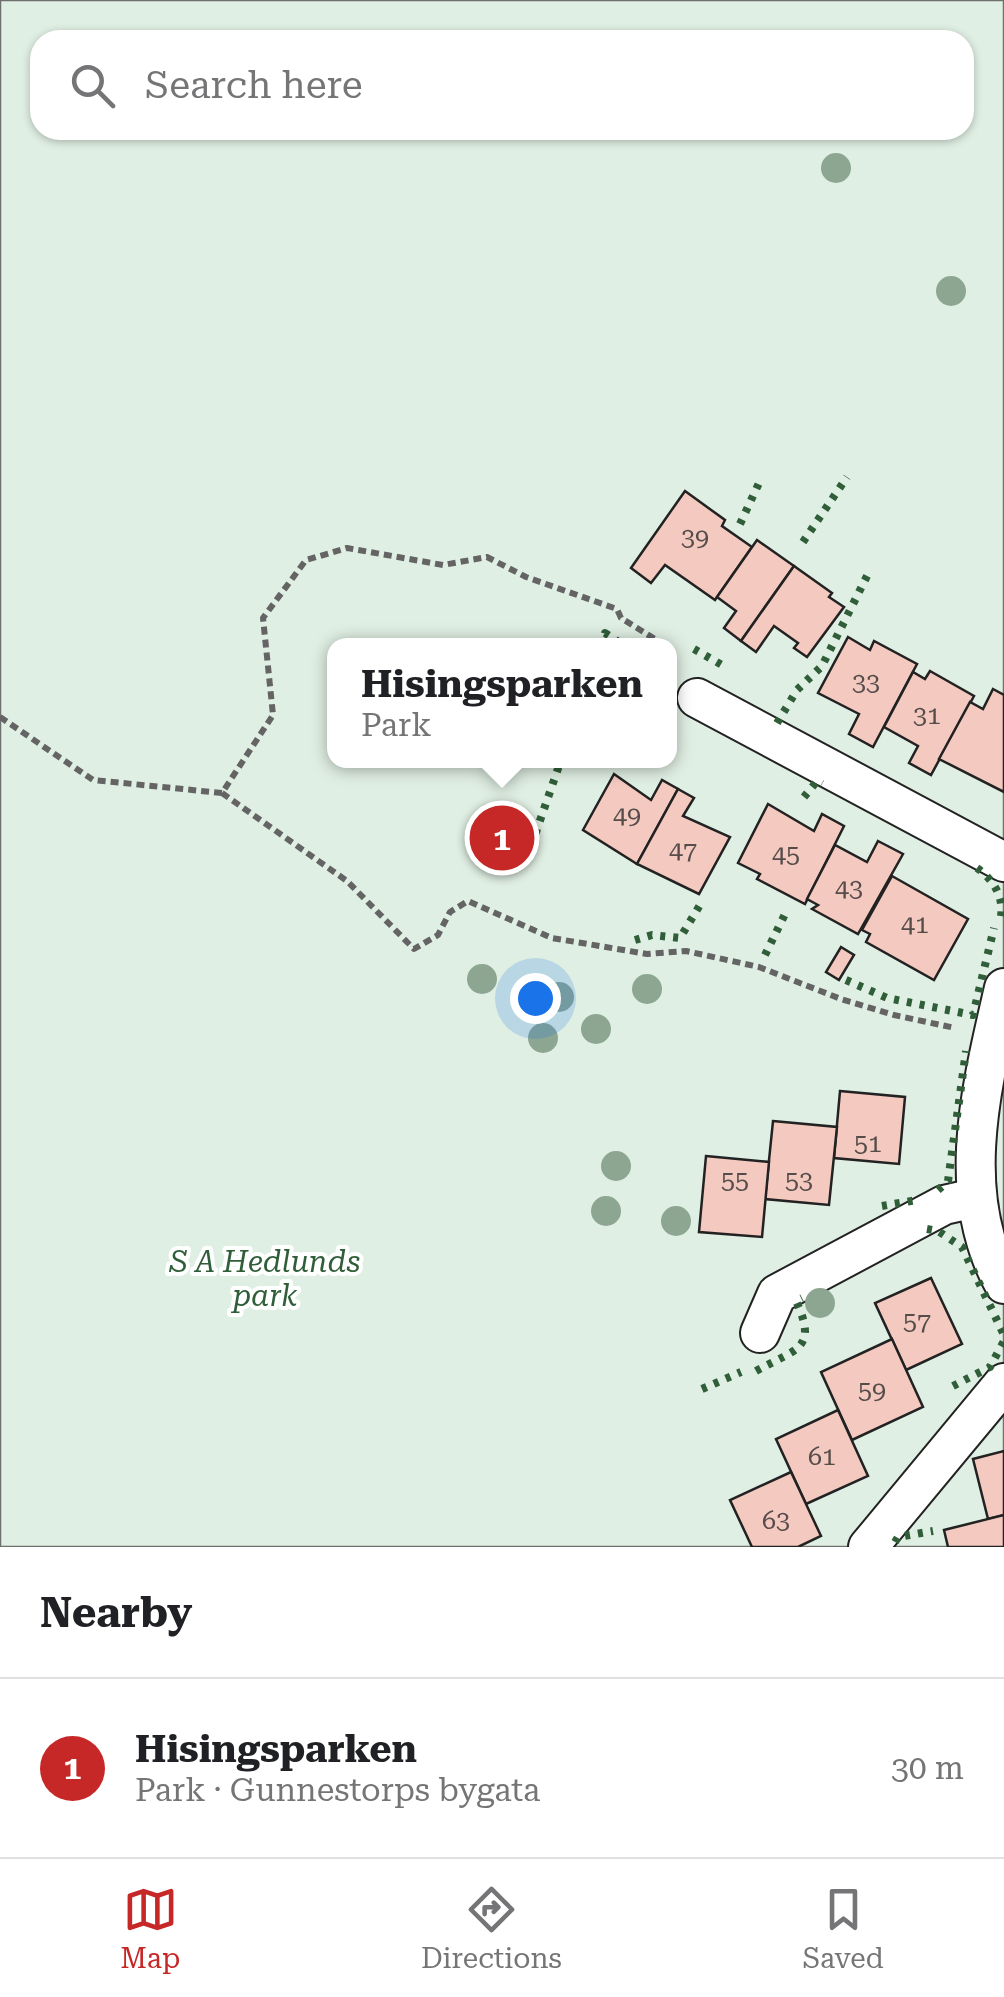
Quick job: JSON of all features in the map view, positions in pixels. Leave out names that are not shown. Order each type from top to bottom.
[{"type":"street","points":[[697,698],[1004,862]]},
{"type":"street","points":[[1004,988],[993,1036],[975,1163],[975,1198],[990,1259],[1004,1284]]},
{"type":"street","points":[[760,1333],[777,1294],[944,1205],[975,1198]]},
{"type":"street","points":[[868,1547],[1004,1383]]},
{"type":"path","points":[[222,793],[273,715],[263,618],[306,560],[347,548],[443,565],[487,556],[543,584],[617,609],[621,618],[654,638]]},
{"type":"path","points":[[0,717],[92,780],[222,793],[347,881],[414,948],[438,934],[450,912],[468,901],[552,938],[647,954],[686,952],[759,967],[894,1016],[993,1036]]},
{"type":"green space","name":"S A Hedlunds park","points":[[0,0],[1004,0],[1004,1547],[0,1547]]},
{"type":"building","points":[[685,491],[725,520],[722,526],[752,547],[715,600],[665,565],[651,583],[631,568]]},
{"type":"building","points":[[757,540],[794,566],[741,641],[724,628],[736,611],[717,597]]},
{"type":"building","points":[[794,566],[832,593],[829,597],[844,607],[807,657],[794,648],[798,643],[774,626],[756,652],[741,641]]},
{"type":"building","points":[[848,637],[870,650],[874,641],[917,664],[873,747],[849,734],[859,714],[818,693]]},
{"type":"building","points":[[930,671],[974,696],[931,775],[909,763],[918,746],[884,727],[913,672],[925,679]]},
{"type":"building","points":[[993,689],[1004,695],[1004,792],[939,759],[970,702],[983,709]]},
{"type":"building","points":[[614,774],[651,800],[662,780],[678,789],[637,864],[583,830]]},
{"type":"building","points":[[678,789],[694,798],[683,816],[730,837],[699,894],[637,864]]},
{"type":"building","points":[[768,804],[814,831],[822,814],[844,826],[805,904],[757,879],[760,874],[738,863]]},
{"type":"building","points":[[878,841],[903,854],[858,934],[812,909],[818,905],[807,899],[835,845],[867,862]]},
{"type":"building","points":[[892,876],[968,919],[934,980],[866,942],[870,934],[862,930]]},
{"type":"building","points":[[841,947],[854,955],[839,980],[826,972]]},
{"type":"building","points":[[840,1091],[905,1097],[899,1164],[834,1158]]},
{"type":"building","points":[[773,1121],[837,1127],[829,1205],[765,1199]]},
{"type":"building","points":[[706,1156],[769,1162],[762,1237],[699,1232]]},
{"type":"building","points":[[931,1278],[962,1344],[906,1370],[875,1303]]},
{"type":"building","points":[[892,1339],[923,1407],[852,1440],[821,1372]]},
{"type":"building","points":[[838,1410],[868,1476],[806,1504],[776,1439]]},
{"type":"building","points":[[1004,1451],[1004,1515],[988,1519],[973,1459]]},
{"type":"building","points":[[791,1472],[821,1536],[798,1547],[752,1547],[730,1500]]},
{"type":"building","points":[[1004,1515],[1004,1547],[948,1547],[944,1530]]},
{"type":"hedge","points":[[803,542],[847,477]]},
{"type":"hedge","points":[[740,524],[759,483]]},
{"type":"hedge","points":[[777,723],[797,690],[822,666],[868,574]]},
{"type":"hedge","points":[[603,638],[605,633],[613,638]]},
{"type":"hedge","points":[[694,649],[722,665]]},
{"type":"hedge","points":[[527,858],[558,768]]},
{"type":"hedge","points":[[804,797],[817,781],[822,784]]},
{"type":"hedge","points":[[977,868],[996,889],[1001,916]]},
{"type":"hedge","points":[[635,940],[652,935],[680,938],[703,900]]},
{"type":"hedge","points":[[765,955],[785,914]]},
{"type":"hedge","points":[[846,980],[887,998],[973,1015],[994,928]]},
{"type":"hedge","points":[[938,1190],[948,1181],[966,1051]]},
{"type":"hedge","points":[[882,1206],[917,1200]]},
{"type":"hedge","points":[[927,1229],[938,1231],[962,1247],[1004,1335]]},
{"type":"hedge","points":[[756,1371],[792,1352],[804,1339],[796,1301],[802,1298]]},
{"type":"hedge","points":[[953,1386],[990,1367],[1004,1341]]},
{"type":"hedge","points":[[702,1389],[741,1372]]},
{"type":"hedge","points":[[895,1542],[898,1537],[933,1531]]},
{"type":"place","name":"Hisingsparken","points":[[502,838]]}]
